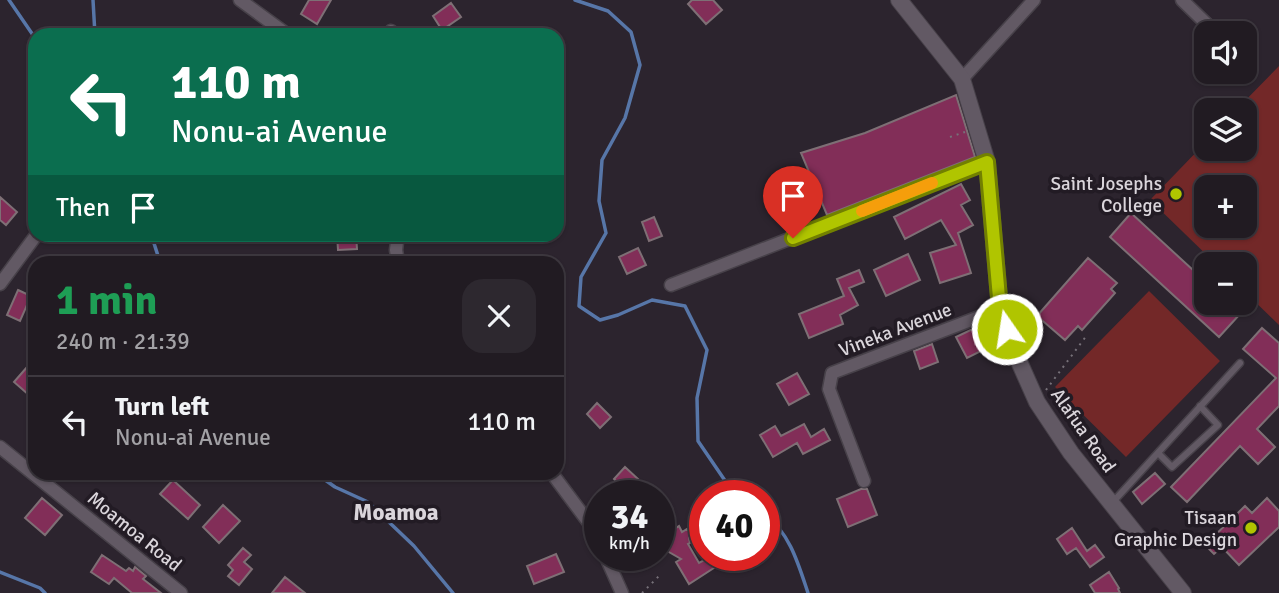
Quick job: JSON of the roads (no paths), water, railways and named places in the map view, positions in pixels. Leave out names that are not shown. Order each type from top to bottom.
[{"type":"street","points":[[240,0],[278,28]]},
{"type":"street","name":"Alafua Road","points":[[899,0],[962,79],[987,162],[1000,309],[1013,348],[1037,402],[1071,453],[1183,593]]},
{"type":"street","points":[[962,79],[1034,0]]},
{"type":"street","points":[[1182,0],[1204,21]]},
{"type":"street","points":[[671,285],[987,162]]},
{"type":"street","points":[[0,284],[31,242]]},
{"type":"street","name":"Vineka Avenue","points":[[864,481],[829,389],[832,373],[1000,309]]},
{"type":"street","name":"Moamoa Road","points":[[0,447],[28,470]]},
{"type":"street","name":"Moamoa Road","points":[[41,480],[181,593]]},
{"type":"street","points":[[557,480],[584,516]]},
{"type":"street","points":[[612,571],[622,593]]},
{"type":"lane","points":[[1112,504],[1240,363]]},
{"type":"lane","points":[[1158,453],[1172,467],[1217,425],[1200,407]]},
{"type":"waterway","points":[[9,0],[28,28]]},
{"type":"waterway","points":[[93,0],[95,28]]},
{"type":"waterway","points":[[575,0],[608,11],[631,32],[640,65],[625,118],[602,160],[599,201],[606,233],[581,277],[579,306],[600,320],[652,300],[685,306],[707,350],[697,398],[698,441],[725,480]]},
{"type":"waterway","points":[[154,242],[158,256]]},
{"type":"waterway","points":[[325,480],[368,502],[414,546],[453,593]]},
{"type":"waterway","points":[[780,530],[797,560],[808,593]]},
{"type":"waterway","points":[[0,572],[40,588],[45,593]]},
{"type":"place","name":"Saint Josephs College","points":[[1176,194]]},
{"type":"place","name":"Tisaan Graphic Design","points":[[1251,528]]},
{"type":"district","name":"Moamoa","points":[[396,512]]}]
